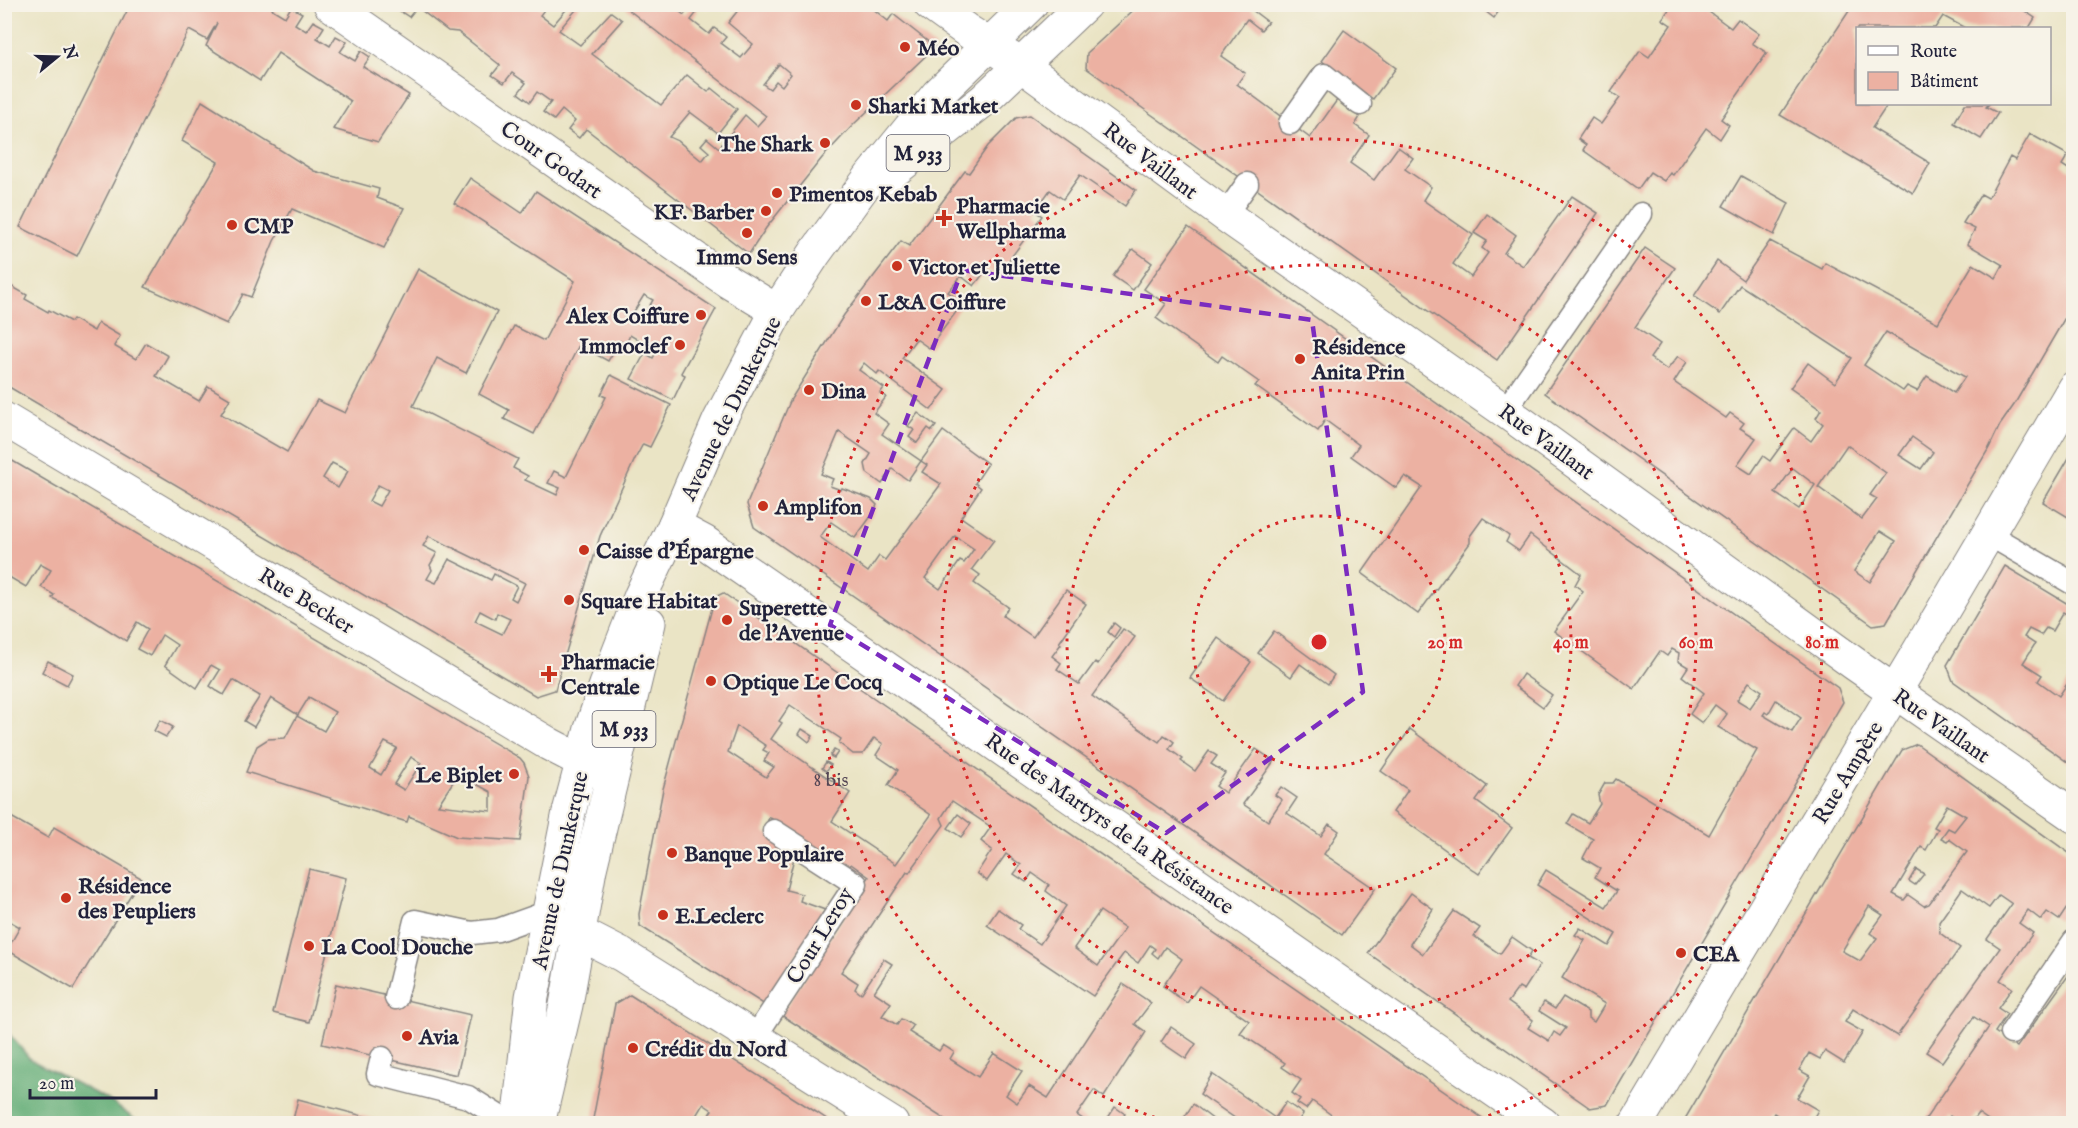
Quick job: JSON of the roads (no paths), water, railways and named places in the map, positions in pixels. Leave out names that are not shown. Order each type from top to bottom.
[{"type":"street","name":"Cour Godart","points":[[330,4],[729,282],[777,311]]},
{"type":"street","name":"Rue Vaillant","points":[[930,4],[1021,65],[1225,215],[1505,411],[1894,691],[2073,816]]},
{"type":"street","name":"Avenue de Dunkerque","points":[[518,1124],[532,997],[569,812],[582,762],[606,685],[641,595],[674,526],[719,421],[777,311],[810,260],[872,176],[938,94],[1031,4]]},
{"type":"street","name":"Avenue de Dunkerque","points":[[852,205],[968,113],[1085,4]]},
{"type":"street","name":"Rue Ampère","points":[[1636,1124],[1919,651],[2073,388]]},
{"type":"street","name":"Rue Becker","points":[[4,419],[549,744],[612,777]]},
{"type":"street","name":"Avenue de Dunkerque","points":[[538,1124],[561,1032],[590,868],[674,526]]},
{"type":"street","name":"Rue des Martyrs de la Résistance","points":[[674,526],[704,542],[1543,1124]]},
{"type":"street","points":[[547,918],[622,955],[892,1124]]},
{"type":"lane","points":[[1290,123],[1324,75],[1360,104]]},
{"type":"lane","points":[[1225,215],[1247,184]]},
{"type":"lane","points":[[1505,411],[1641,214]]},
{"type":"lane","points":[[1988,534],[2073,584]]},
{"type":"lane","name":"Cour Leroy","points":[[755,1037],[855,884],[774,831]]},
{"type":"lane","points":[[396,998],[414,921],[472,933],[498,930],[547,918]]},
{"type":"lane","points":[[2011,1033],[2073,941]]},
{"type":"lane","points":[[382,1058],[378,1074],[468,1097],[510,1124]]},
{"type":"place","name":"Méo","points":[[905,47]]},
{"type":"place","name":"Sharki Market","points":[[856,105]]},
{"type":"place","name":"The Shark","points":[[825,143]]},
{"type":"place","name":"Pimentos Kebab","points":[[777,193]]},
{"type":"place","name":"KF. Barber","points":[[766,211]]},
{"type":"place","name":"Pharmacie Wellpharma","points":[[944,218]]},
{"type":"place","name":"CMP","points":[[232,225]]},
{"type":"place","name":"Immo Sens","points":[[747,233]]},
{"type":"place","name":"Victor et Juliette","points":[[897,266]]},
{"type":"place","name":"L&A Coiffure","points":[[866,301]]},
{"type":"place","name":"Alex Coiffure","points":[[701,315]]},
{"type":"place","name":"Immoclef","points":[[680,345]]},
{"type":"place","name":"Résidence Anita Prin","points":[[1300,359]]},
{"type":"place","name":"Dina","points":[[809,390]]},
{"type":"place","name":"Amplifon","points":[[763,506]]},
{"type":"place","name":"Caisse d'Épargne","points":[[584,550]]},
{"type":"place","name":"Square Habitat","points":[[569,600]]},
{"type":"place","name":"Superette de l'Avenue","points":[[727,620]]},
{"type":"place","name":"Pharmacie Centrale","points":[[549,674]]},
{"type":"place","name":"Optique Le Cocq","points":[[711,681]]},
{"type":"place","name":"Le Biplet","points":[[514,774]]},
{"type":"place","name":"Banque Populaire","points":[[672,853]]},
{"type":"place","name":"Résidence des Peupliers","points":[[66,898]]},
{"type":"place","name":"E.Leclerc","points":[[663,915]]},
{"type":"place","name":"La Cool Douche","points":[[309,946]]},
{"type":"place","name":"CEA","points":[[1681,953]]},
{"type":"place","name":"Avia","points":[[407,1036]]},
{"type":"place","name":"Crédit du Nord","points":[[633,1048]]}]
